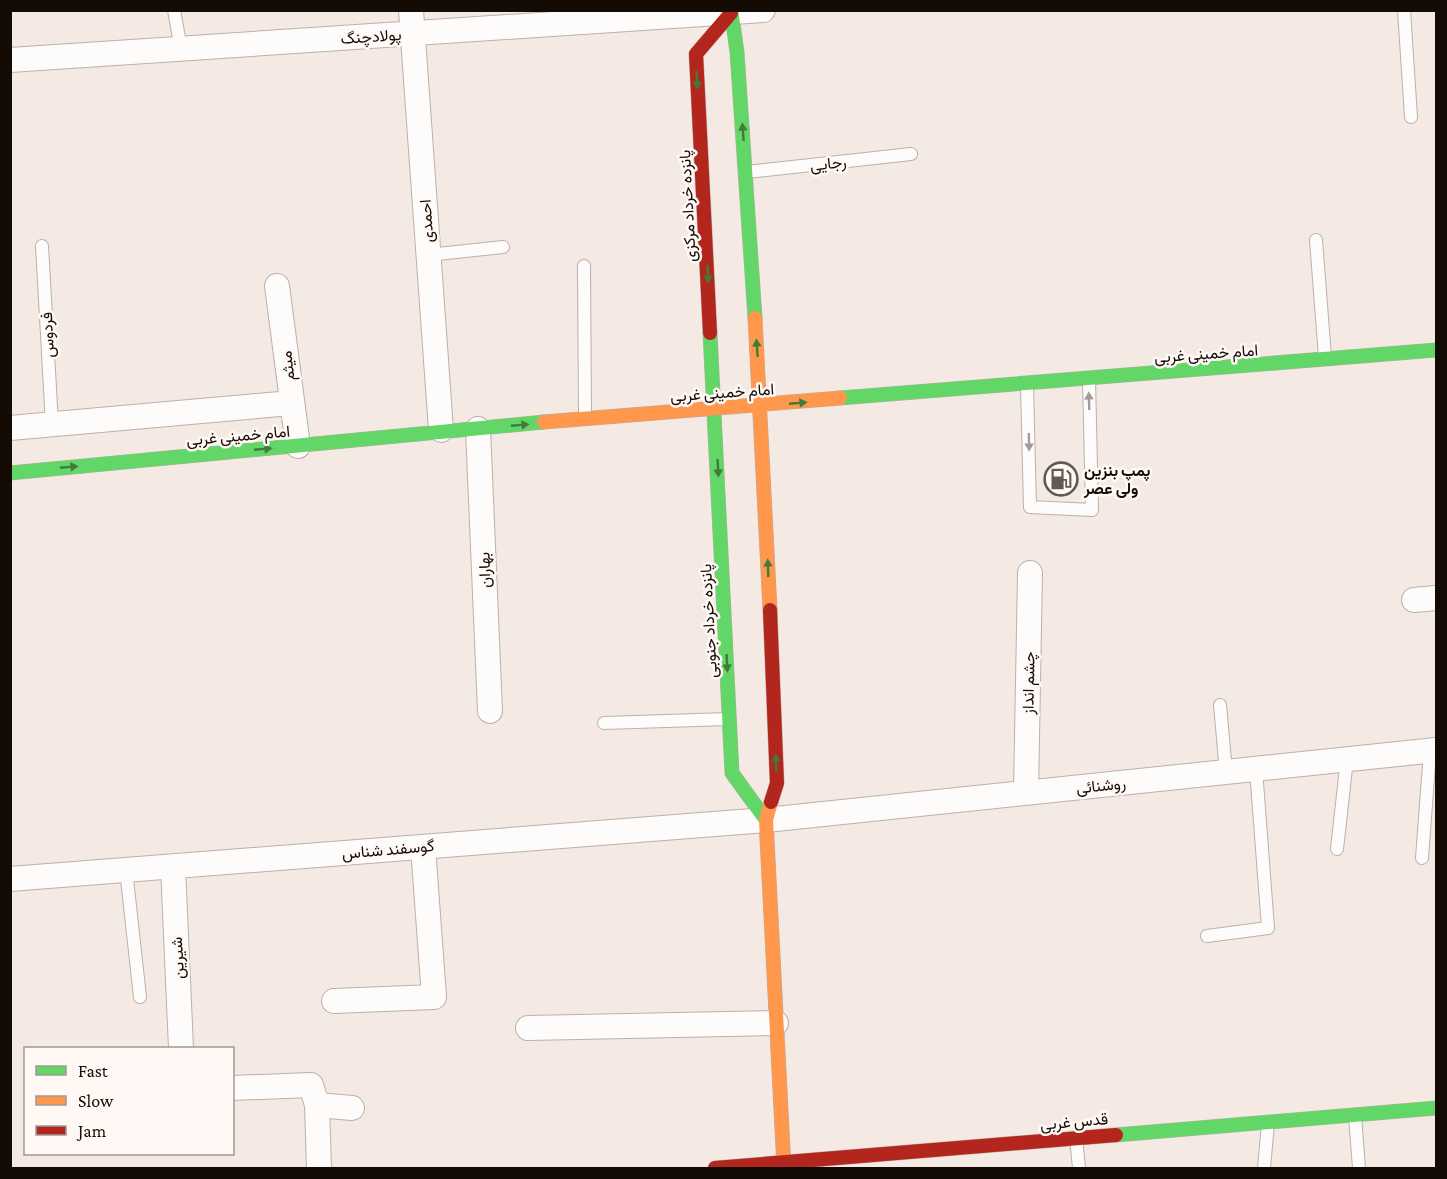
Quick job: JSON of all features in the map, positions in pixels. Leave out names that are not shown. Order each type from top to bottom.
[{"type":"street","name":"پولادچنگ","points":[[10,60],[181,49],[412,22],[763,10]]},
{"type":"street","points":[[731,12],[737,52],[761,406],[777,783],[766,819],[783,1165]]},
{"type":"street","name":"پانزده خرداد مرکزی","points":[[715,409],[696,54],[731,12]]},
{"type":"street","name":"احمدی","points":[[412,22],[441,430]]},
{"type":"street","name":"میثم","points":[[277,286],[298,446]]},
{"type":"street","name":"امام خمینی غربی","points":[[10,473],[441,430],[478,429],[1326,361],[1437,350]]},
{"type":"street","points":[[10,428],[291,403]]},
{"type":"street","name":"پانزده خرداد جنوبی","points":[[715,409],[732,773],[766,819]]},
{"type":"street","name":"بهاران","points":[[478,429],[490,711]]},
{"type":"street","name":"چشم انداز","points":[[1026,792],[1030,573]]},
{"type":"street","name":"روشنائی","points":[[766,819],[1433,750]]},
{"type":"street","name":"گوسفند شناس","points":[[10,879],[766,819]]},
{"type":"street","points":[[334,1001],[434,997],[423,847]]},
{"type":"street","name":"شیرین","points":[[173,867],[181,1047]]},
{"type":"street","points":[[528,1028],[776,1023]]},
{"type":"street","points":[[234,1088],[311,1085],[317,1105],[319,1168]]},
{"type":"street","points":[[317,1105],[352,1108]]},
{"type":"street","name":"قدس غربی","points":[[715,1168],[783,1165],[920,1150],[1437,1108]]},
{"type":"lane","points":[[174,10],[181,49]]},
{"type":"lane","points":[[1404,10],[1411,117]]},
{"type":"lane","name":"رجایی","points":[[746,172],[911,154]]},
{"type":"lane","points":[[1316,240],[1326,361]]},
{"type":"lane","name":"فردوس","points":[[42,246],[52,424]]},
{"type":"lane","points":[[428,255],[503,247]]},
{"type":"lane","points":[[584,266],[585,419]]},
{"type":"lane","points":[[1027,384],[1030,507],[1092,510],[1089,379]]},
{"type":"lane","points":[[1221,705],[1226,772]]},
{"type":"lane","points":[[604,723],[729,719]]},
{"type":"lane","points":[[1422,858],[1433,750]]},
{"type":"lane","points":[[1337,849],[1347,759]]},
{"type":"lane","points":[[1207,936],[1268,928],[1256,769]]},
{"type":"lane","points":[[126,870],[140,998]]},
{"type":"lane","points":[[1354,1114],[1359,1168]]},
{"type":"lane","points":[[1264,1168],[1268,1122]]},
{"type":"lane","points":[[1076,1137],[1079,1168]]},
{"type":"lane","points":[[920,1150],[921,1168]]},
{"type":"traffic: fast","points":[[731,10],[737,52],[755,318]]},
{"type":"traffic: fast","points":[[710,333],[732,773],[766,820]]},
{"type":"traffic: fast","points":[[840,398],[1436,350]]},
{"type":"traffic: fast","points":[[10,473],[544,422]]},
{"type":"traffic: fast","points":[[1116,1135],[1436,1108]]},
{"type":"traffic: slow","points":[[755,318],[770,610]]},
{"type":"traffic: slow","points":[[544,422],[840,398]]},
{"type":"traffic: slow","points":[[771,802],[766,820],[784,1168]]},
{"type":"traffic: jam","points":[[710,333],[696,54],[731,13]]},
{"type":"traffic: jam","points":[[770,610],[777,783],[771,802]]},
{"type":"traffic: jam","points":[[715,1168],[1116,1135]]},
{"type":"place","name":"پمپ بنزین ولی عصر","points":[[1061,479]]}]
